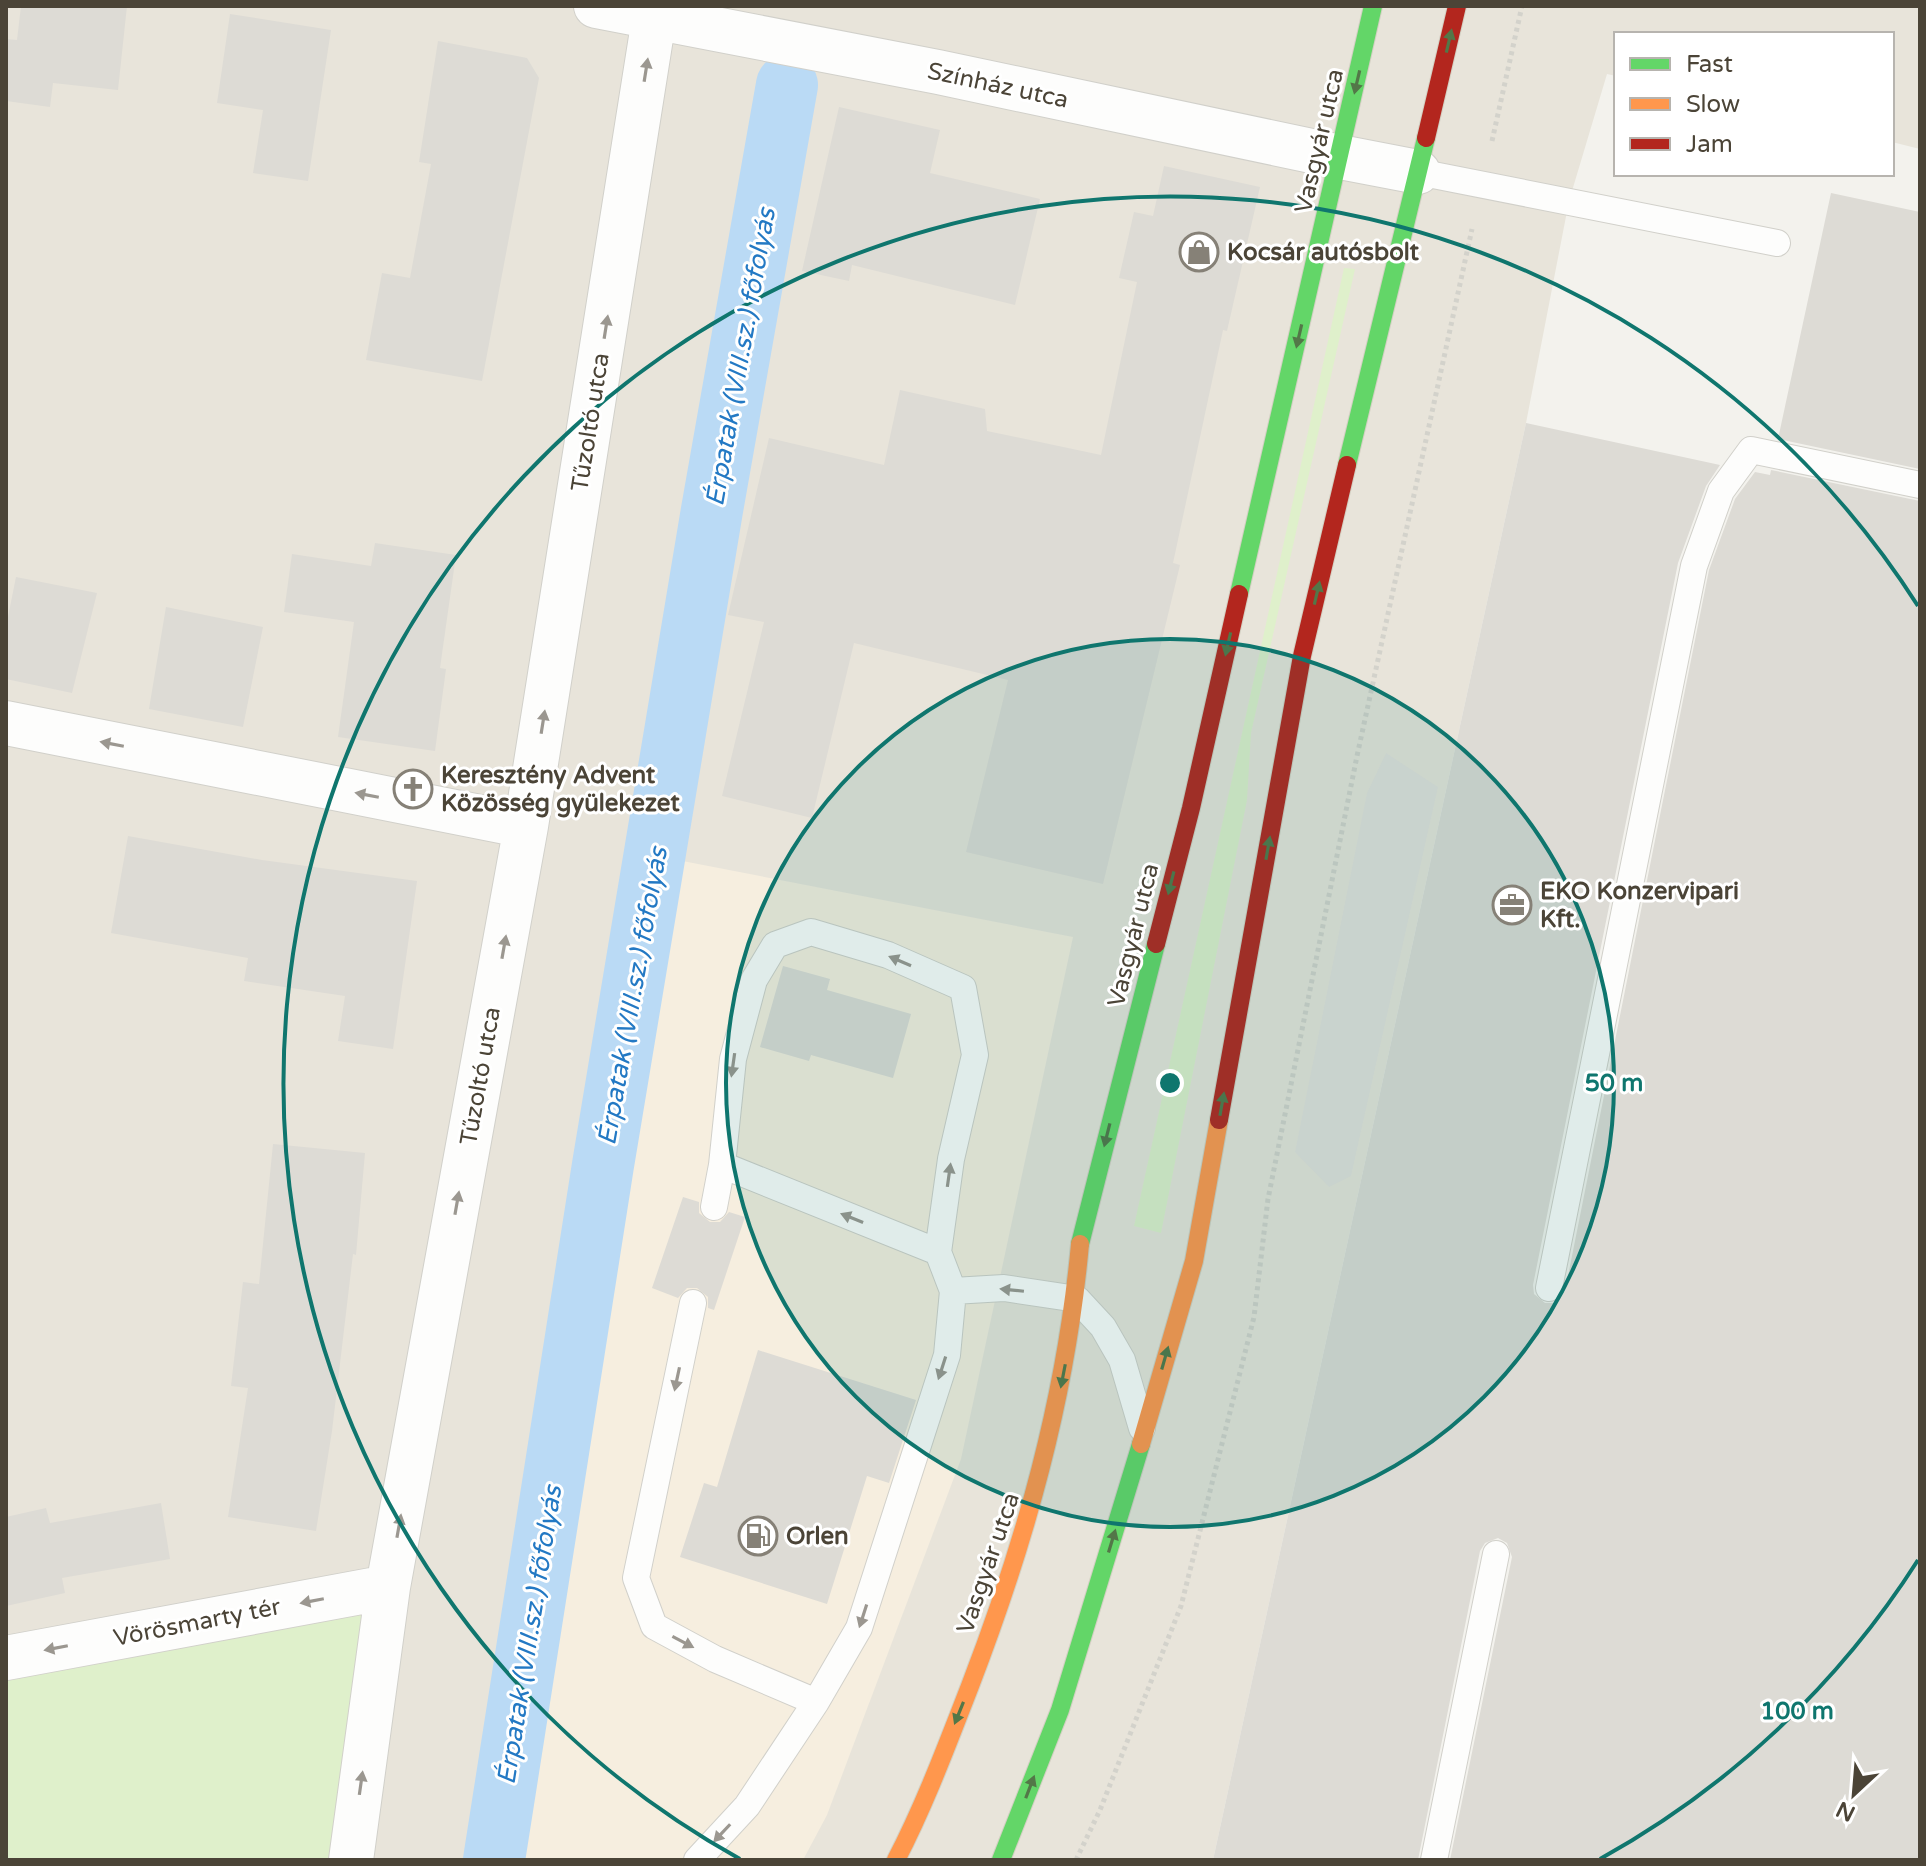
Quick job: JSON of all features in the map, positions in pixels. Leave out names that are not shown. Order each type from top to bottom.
[{"type":"main road","name":"Vasgyár utca","points":[[896,1860],[916,1822],[982,1655],[1037,1494],[1077,1299],[1081,1235],[1191,808],[1373,6]]},
{"type":"main road","points":[[1001,1860],[1060,1710],[1194,1261],[1302,656],[1457,6]]},
{"type":"street","name":"Színház utca","points":[[596,6],[656,12],[740,34],[1418,172]]},
{"type":"street","name":"Tűzoltó utca","points":[[388,1587],[526,826],[656,12]]},
{"type":"street","points":[[6,723],[526,826]]},
{"type":"street","points":[[351,1860],[388,1587]]},
{"type":"street","name":"Vörösmarty tér","points":[[6,1658],[388,1587]]},
{"type":"lane","points":[[1418,172],[1777,243]]},
{"type":"lane","points":[[1549,1288],[1694,566],[1721,491],[1751,450],[1920,485]]},
{"type":"lane","points":[[697,1860],[747,1806],[816,1702],[859,1628],[947,1355],[953,1291],[938,1252],[951,1159],[975,1055],[963,988],[888,955],[811,932],[775,945],[754,980],[733,1059],[722,1165],[714,1207]]},
{"type":"lane","points":[[722,1165],[938,1252]]},
{"type":"lane","points":[[953,1291],[1004,1288],[1077,1299],[1103,1327],[1122,1360],[1143,1432]]},
{"type":"lane","points":[[693,1303],[636,1578],[654,1626],[715,1659],[816,1702]]},
{"type":"lane","points":[[1434,1860],[1496,1554]]},
{"type":"path","points":[[1076,1860],[1100,1810],[1181,1606],[1254,1317],[1268,1199],[1354,771],[1522,6]]},
{"type":"shaded area","points":[[6,6],[1920,6],[1920,149],[1894,142],[1894,32],[1614,32],[1614,76],[1607,74],[1569,201],[1526,423],[1213,1860],[6,1860]]},
{"type":"shaded area","points":[[1386,753],[1438,787],[1351,1176],[1329,1187],[1295,1152],[1367,793]]},
{"type":"shaded area","points":[[667,858],[1073,937],[961,1459],[827,1815],[803,1860],[512,1860]]},
{"type":"green space","points":[[1344,268],[1355,269],[1251,733],[1247,800],[1161,1233],[1134,1226]]},
{"type":"green space","points":[[388,1587],[351,1860],[6,1860],[6,1658]]},
{"type":"building","points":[[21,6],[127,6],[118,90],[53,83],[50,107],[6,101],[6,39],[17,40]]},
{"type":"building","points":[[230,14],[331,30],[308,181],[253,173],[263,110],[217,103]]},
{"type":"building","points":[[438,41],[527,58],[539,78],[482,381],[366,360],[382,273],[410,278],[431,164],[419,162]]},
{"type":"building","points":[[839,107],[940,130],[930,173],[1040,199],[1015,305],[852,265],[849,281],[802,271]]},
{"type":"building","points":[[1164,166],[1260,187],[1227,331],[1223,330],[1173,563],[1180,565],[1103,884],[966,852],[1008,680],[854,643],[812,818],[722,796],[764,622],[728,615],[769,438],[884,465],[900,390],[985,409],[987,431],[1101,455],[1137,282],[1119,278],[1134,212],[1153,216]]},
{"type":"building","points":[[1831,193],[1920,212],[1920,469],[1778,439]]},
{"type":"building","points":[[1526,423],[1720,465],[1706,486],[1678,563],[1533,1285],[1534,1294],[1545,1303],[1555,1303],[1565,1291],[1709,570],[1735,499],[1755,472],[1770,475],[1771,470],[1920,501],[1920,1860],[1450,1860],[1512,1557],[1507,1543],[1498,1538],[1485,1543],[1480,1551],[1418,1860],[1213,1860]]},
{"type":"building","points":[[375,543],[456,555],[440,668],[446,669],[435,751],[338,737],[354,622],[284,612],[292,554],[371,566]]},
{"type":"building","points":[[16,577],[97,593],[72,693],[6,679],[6,627]]},
{"type":"building","points":[[166,607],[263,627],[243,727],[149,709]]},
{"type":"building","points":[[128,836],[262,860],[417,881],[393,1049],[338,1041],[345,996],[244,981],[248,958],[111,933]]},
{"type":"building","points":[[783,966],[830,979],[827,990],[911,1014],[893,1078],[811,1055],[809,1061],[760,1047]]},
{"type":"building","points":[[273,1144],[365,1153],[356,1255],[353,1254],[332,1431],[316,1531],[228,1517],[248,1388],[231,1386],[243,1282],[259,1284]]},
{"type":"building","points":[[683,1197],[699,1202],[699,1213],[710,1222],[720,1222],[729,1212],[745,1217],[714,1310],[708,1308],[708,1297],[697,1288],[687,1288],[678,1298],[652,1288]]},
{"type":"building","points":[[758,1350],[916,1400],[889,1483],[867,1476],[827,1604],[680,1557],[704,1483],[717,1487]]},
{"type":"building","points":[[161,1503],[170,1559],[62,1578],[65,1593],[6,1606],[6,1517],[46,1508],[50,1523]]},
{"type":"waterway","name":"Érpatak (VIII.sz.) főfolyás","points":[[494,1860],[603,1165],[712,510],[787,85]]},
{"type":"traffic: fast","points":[[1239,594],[1373,6]]},
{"type":"traffic: fast","points":[[1347,465],[1426,138]]},
{"type":"traffic: fast","points":[[1080,1244],[1156,944]]},
{"type":"traffic: fast","points":[[1001,1860],[1060,1710],[1141,1444]]},
{"type":"traffic: slow","points":[[1141,1444],[1194,1261],[1219,1120]]},
{"type":"traffic: slow","points":[[896,1860],[926,1796],[970,1686],[1025,1524],[1054,1414],[1074,1301],[1080,1244]]},
{"type":"traffic: jam","points":[[1426,138],[1457,6]]},
{"type":"traffic: jam","points":[[1219,1120],[1302,656],[1347,465]]},
{"type":"traffic: jam","points":[[1156,944],[1191,808],[1239,594]]},
{"type":"place","name":"Kocsár autósbolt","points":[[1199,252]]},
{"type":"place","name":"Keresztény Advent Közösség gyülekezet","points":[[413,789]]},
{"type":"place","name":"EKO Konzervipari Kft.","points":[[1512,905]]},
{"type":"place","name":"Orlen","points":[[758,1536]]}]
